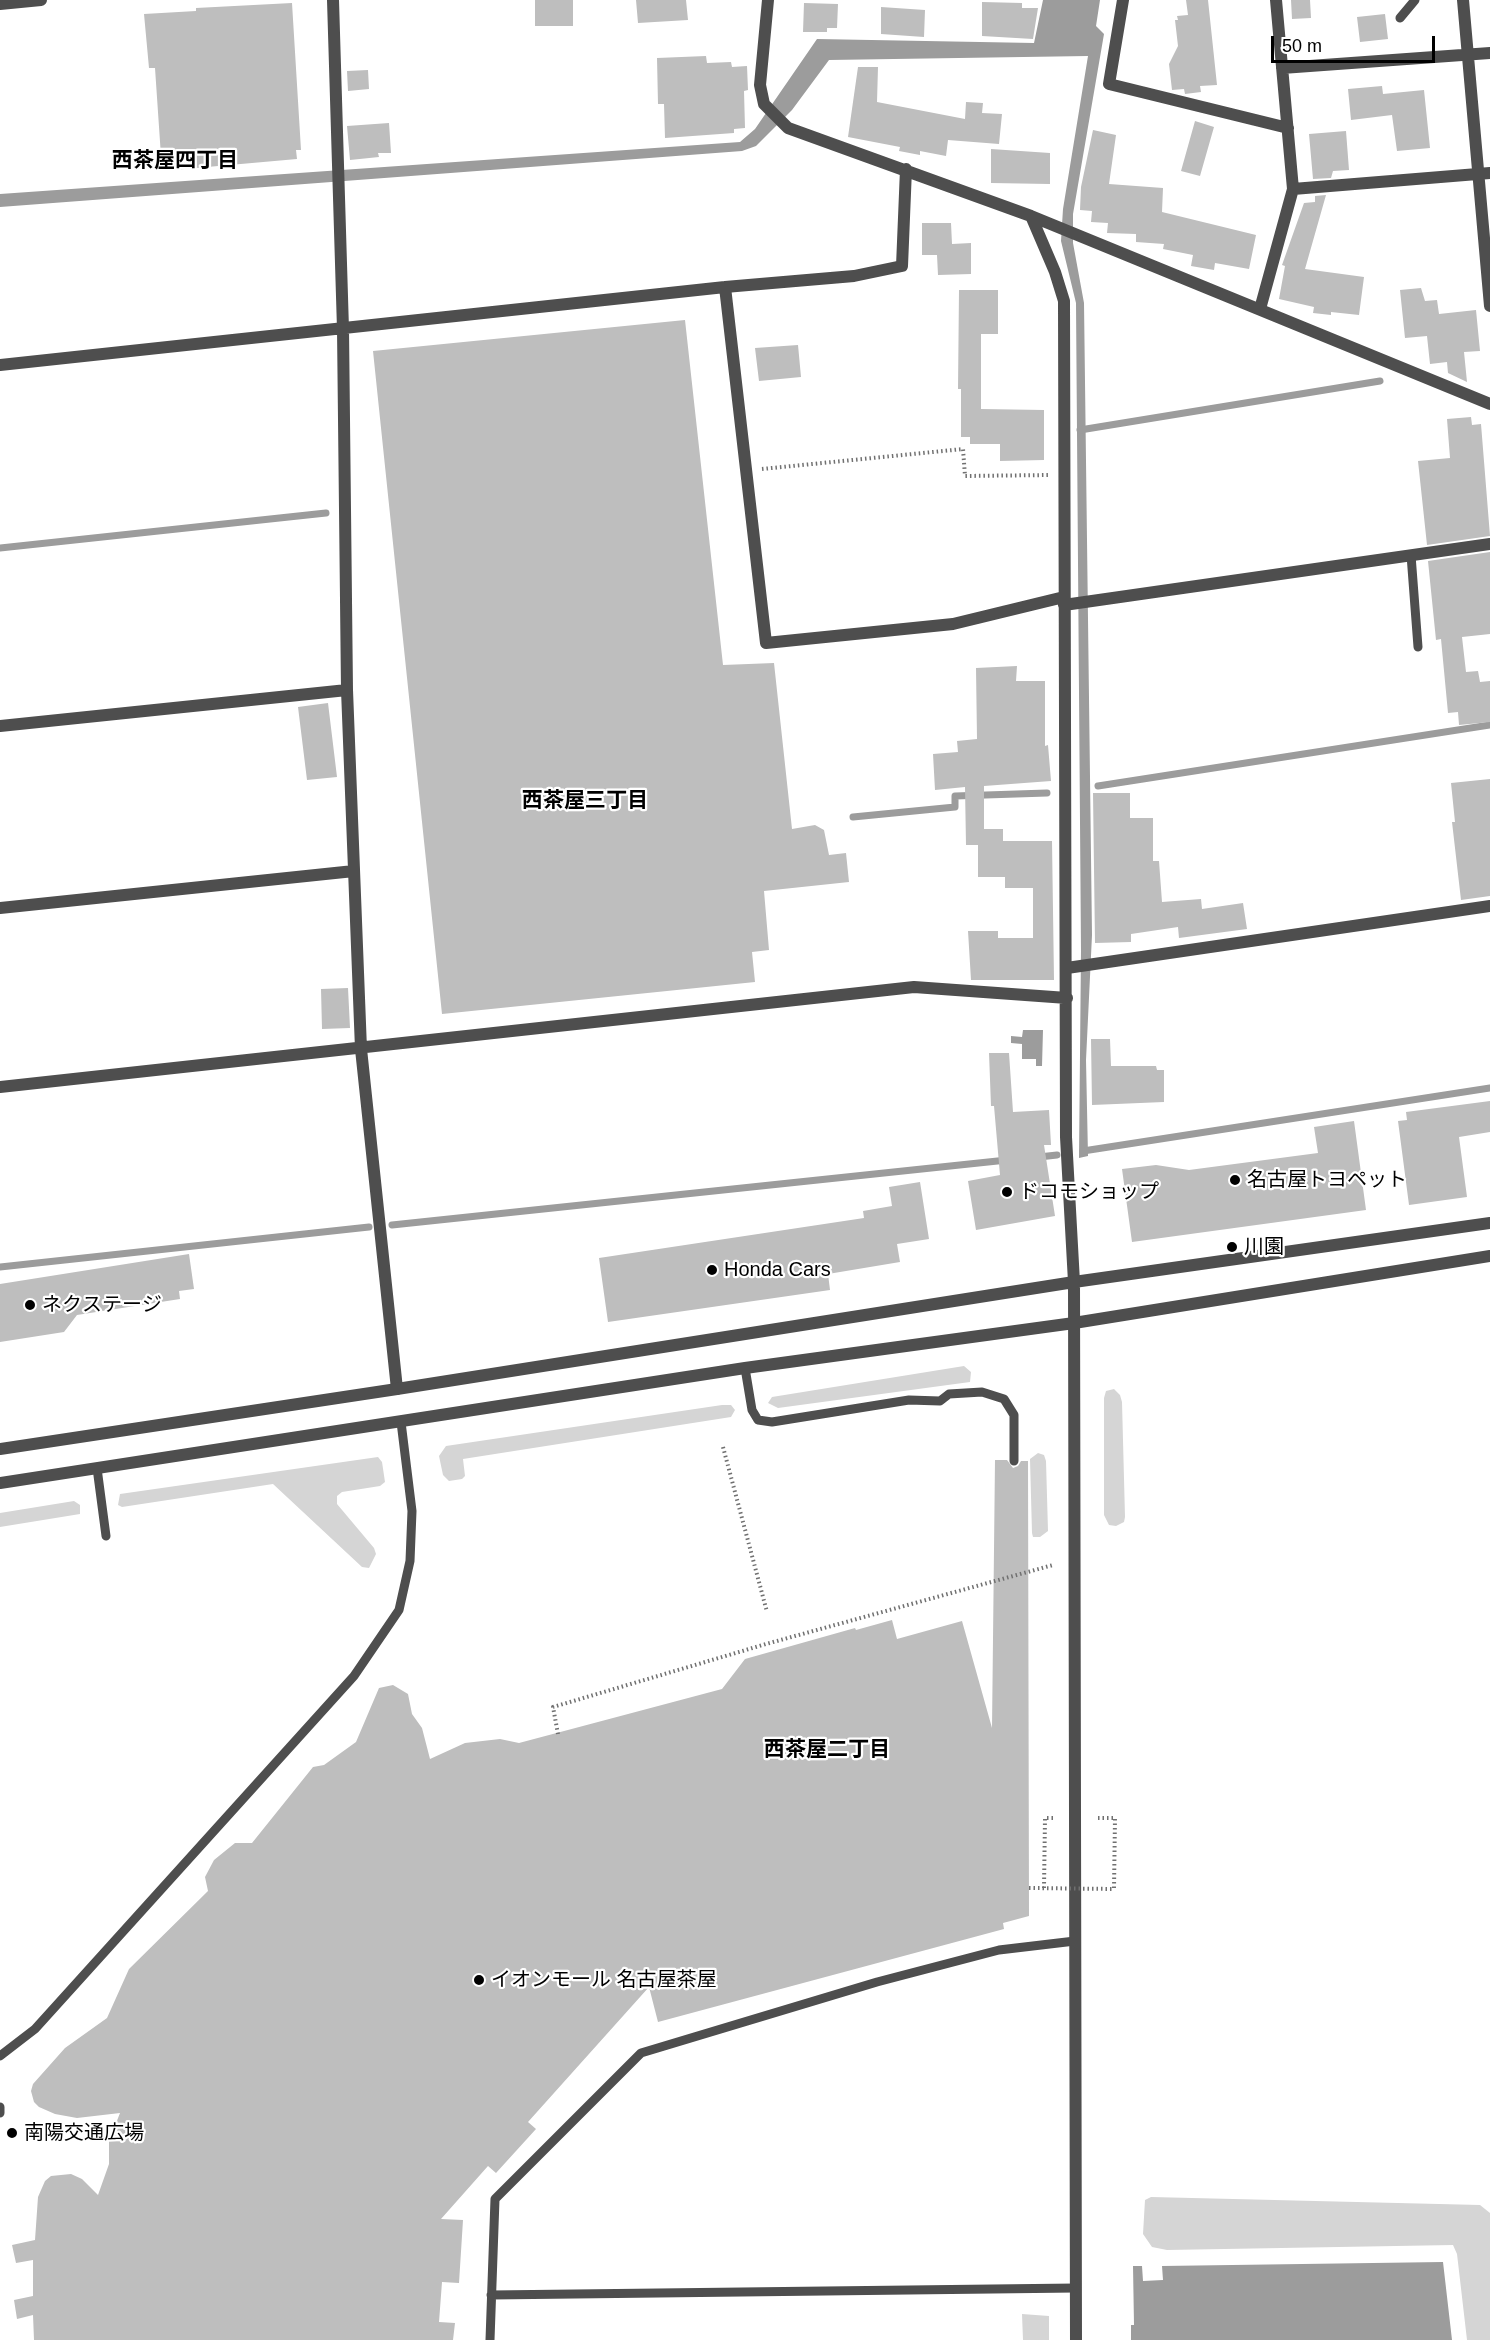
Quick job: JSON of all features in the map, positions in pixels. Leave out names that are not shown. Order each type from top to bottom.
[{"type":"street","points":[[0,4],[41,0]]},
{"type":"street","points":[[333,0],[343,329],[347,690],[361,1049],[397,1389]]},
{"type":"street","points":[[768,0],[760,85],[764,104],[788,128],[1053,224],[1490,404]]},
{"type":"street","points":[[1124,0],[1109,84],[1288,129]]},
{"type":"street","points":[[1260,309],[1293,189],[1276,0]]},
{"type":"street","points":[[1463,0],[1484,174],[1490,306]]},
{"type":"street","points":[[1282,68],[1490,53]]},
{"type":"street","points":[[0,365],[725,287],[854,276],[902,266],[906,169]]},
{"type":"street","points":[[1293,189],[1484,174]]},
{"type":"street","points":[[1031,216],[1055,272],[1064,301],[1064,475],[1072,967],[1067,998],[1066,1137],[1074,1282],[1076,2340]]},
{"type":"street","points":[[725,287],[766,642],[953,624],[1067,602],[1089,602],[1490,544]]},
{"type":"street","points":[[0,726],[347,690]]},
{"type":"street","points":[[0,908],[354,871]]},
{"type":"street","points":[[1072,967],[1490,906]]},
{"type":"street","points":[[0,1087],[914,987],[1067,998]]},
{"type":"street","points":[[0,1449],[1074,1282],[1490,1223]]},
{"type":"street","points":[[0,1483],[746,1368],[1074,1323],[1490,1257]]},
{"type":"lane","points":[[1400,18],[1415,0]]},
{"type":"lane","points":[[1411,555],[1418,647]]},
{"type":"lane","points":[[746,1368],[752,1410],[758,1419],[765,1421],[909,1400],[940,1401],[949,1394],[982,1392],[1004,1399],[1014,1415],[1014,1461]]},
{"type":"lane","points":[[0,2056],[35,2029],[354,1676],[399,1610],[410,1561],[412,1511],[401,1422]]},
{"type":"lane","points":[[97,1468],[106,1536]]},
{"type":"lane","points":[[490,2340],[495,2199],[641,2053],[878,1982],[999,1950],[1075,1941]]},
{"type":"lane","points":[[0,2107],[0,2113]]},
{"type":"lane","points":[[491,2295],[1076,2288]]},
{"type":"path","points":[[746,471],[963,449],[965,476],[1064,475]]},
{"type":"path","points":[[723,1447],[766,1612]]},
{"type":"path","points":[[558,1734],[553,1707],[766,1644],[1053,1565]]},
{"type":"path","points":[[1044,1888],[1045,1818],[1054,1818]]},
{"type":"path","points":[[1029,1888],[1114,1889],[1115,1818],[1098,1818]]},
{"type":"shaded area","points":[[1043,0],[1100,0],[1096,26],[1104,34],[1073,214],[1073,243],[1084,303],[1092,935],[1086,1060],[1088,1156],[1079,1158],[1081,951],[1076,303],[1061,241],[1063,209],[1088,56],[829,60],[792,110],[756,146],[742,151],[0,207],[0,194],[740,142],[755,129],[817,39],[1034,43]]},
{"type":"shaded area","points":[[1023,1030],[1043,1030],[1042,1066],[1036,1066],[1036,1059],[1022,1059],[1022,1044],[1011,1043],[1011,1036],[1022,1037]]},
{"type":"shaded area","points":[[964,1366],[971,1372],[970,1382],[778,1408],[768,1403],[772,1397]]},
{"type":"shaded area","points":[[1114,1389],[1120,1395],[1122,1402],[1125,1517],[1124,1522],[1116,1526],[1109,1525],[1104,1515],[1104,1398],[1106,1391]]},
{"type":"shaded area","points":[[731,1405],[735,1410],[731,1417],[463,1459],[465,1476],[462,1479],[449,1481],[443,1475],[439,1456],[446,1446]]},
{"type":"shaded area","points":[[1038,1453],[1044,1455],[1046,1461],[1048,1531],[1040,1537],[1033,1537],[1030,1459]]},
{"type":"shaded area","points":[[378,1457],[382,1462],[385,1482],[380,1486],[342,1492],[337,1496],[337,1504],[374,1548],[376,1554],[369,1568],[362,1567],[273,1484],[122,1507],[118,1505],[120,1494]]},
{"type":"shaded area","points":[[74,1501],[80,1505],[80,1514],[0,1527],[0,1513]]},
{"type":"shaded area","points":[[1151,2197],[1480,2205],[1490,2213],[1490,2340],[1467,2340],[1457,2254],[1453,2245],[1167,2250],[1152,2247],[1143,2234],[1145,2200]]},
{"type":"shaded area","points":[[1443,2262],[1452,2340],[1131,2340],[1131,2325],[1134,2325],[1133,2266],[1142,2266],[1143,2281],[1163,2280],[1162,2266]]},
{"type":"shaded area","points":[[1022,2314],[1049,2316],[1049,2340],[1023,2340]]},
{"type":"building","points":[[535,0],[573,0],[573,26],[535,26]]},
{"type":"building","points":[[636,0],[686,0],[688,20],[638,23]]},
{"type":"building","points":[[1186,0],[1208,0],[1217,85],[1200,86],[1201,92],[1185,94],[1184,89],[1172,90],[1169,64],[1178,46],[1175,20],[1178,20],[1177,16],[1188,15]]},
{"type":"building","points":[[1291,0],[1310,0],[1311,18],[1292,19]]},
{"type":"building","points":[[982,2],[1022,3],[1022,8],[1038,8],[1033,39],[982,36]]},
{"type":"building","points":[[292,3],[301,150],[296,150],[297,159],[162,171],[155,68],[149,68],[144,14],[196,11],[196,8]]},
{"type":"building","points":[[804,3],[838,4],[837,28],[827,28],[827,32],[803,32]]},
{"type":"building","points":[[881,7],[925,10],[924,37],[881,34]]},
{"type":"building","points":[[1385,14],[1388,39],[1360,42],[1357,17]]},
{"type":"building","points":[[706,56],[707,63],[731,62],[732,67],[747,66],[748,90],[744,91],[745,128],[734,129],[734,133],[665,138],[664,104],[658,104],[657,58]]},
{"type":"building","points":[[858,67],[878,67],[877,102],[965,119],[966,102],[983,103],[982,113],[1002,114],[999,144],[948,140],[946,156],[920,151],[920,155],[899,151],[900,147],[848,137]]},
{"type":"building","points":[[368,70],[369,89],[348,91],[347,71]]},
{"type":"building","points":[[1382,86],[1383,94],[1424,90],[1430,148],[1397,151],[1392,115],[1351,120],[1348,89]]},
{"type":"building","points":[[1195,121],[1214,127],[1200,176],[1181,171]]},
{"type":"building","points":[[389,123],[391,153],[378,153],[379,157],[350,160],[347,126]]},
{"type":"building","points":[[1093,130],[1116,135],[1109,184],[1163,188],[1162,212],[1256,235],[1249,269],[1215,263],[1214,270],[1191,266],[1193,255],[1163,249],[1164,244],[1136,242],[1136,234],[1107,233],[1108,223],[1091,222],[1092,211],[1080,210],[1081,187]]},
{"type":"building","points":[[1346,131],[1349,170],[1333,171],[1331,178],[1313,179],[1309,134]]},
{"type":"building","points":[[991,149],[1050,153],[1050,184],[991,183]]},
{"type":"building","points":[[1326,195],[1305,269],[1364,277],[1359,315],[1313,313],[1314,307],[1279,299],[1285,266],[1282,265],[1304,203],[1315,202],[1315,196]]},
{"type":"building","points":[[922,223],[951,223],[952,244],[971,243],[971,274],[938,275],[937,255],[922,255]]},
{"type":"building","points":[[1421,288],[1425,301],[1437,300],[1439,314],[1476,310],[1480,351],[1464,352],[1467,382],[1448,373],[1447,362],[1430,364],[1427,336],[1405,338],[1400,290]]},
{"type":"building","points":[[959,290],[998,290],[998,334],[981,334],[981,409],[1044,410],[1044,460],[1000,461],[1000,444],[970,444],[970,437],[961,437],[961,389],[958,389]]},
{"type":"building","points":[[685,320],[723,665],[774,663],[792,829],[815,825],[824,830],[829,855],[846,853],[849,882],[764,891],[769,950],[752,952],[755,982],[442,1014],[373,351]]},
{"type":"building","points":[[798,345],[801,377],[759,381],[755,348]]},
{"type":"building","points":[[1471,417],[1472,425],[1481,424],[1490,536],[1427,545],[1418,461],[1450,458],[1447,419]]},
{"type":"building","points":[[1490,552],[1490,634],[1462,637],[1466,672],[1478,671],[1480,682],[1490,681],[1490,722],[1459,725],[1458,712],[1448,713],[1441,639],[1436,640],[1428,561]]},
{"type":"building","points":[[1017,666],[1016,681],[1045,681],[1045,746],[1048,745],[1051,781],[984,786],[984,829],[1003,829],[1003,841],[1052,841],[1054,980],[971,980],[968,931],[998,931],[998,938],[1033,938],[1033,888],[1005,888],[1005,877],[978,877],[978,845],[966,845],[965,787],[935,790],[933,754],[958,752],[957,741],[977,739],[976,668]]},
{"type":"building","points":[[328,703],[337,777],[307,780],[298,707]]},
{"type":"building","points":[[1490,779],[1490,896],[1461,900],[1452,822],[1455,822],[1451,783]]},
{"type":"building","points":[[1093,793],[1130,793],[1130,818],[1153,818],[1153,861],[1159,861],[1162,902],[1201,899],[1202,909],[1243,903],[1247,929],[1179,938],[1178,927],[1131,934],[1131,942],[1095,943]]},
{"type":"building","points":[[348,988],[350,1028],[322,1029],[321,989]]},
{"type":"building","points":[[1091,1039],[1110,1039],[1111,1066],[1156,1066],[1157,1070],[1164,1070],[1164,1102],[1092,1105]]},
{"type":"building","points":[[989,1053],[1009,1053],[1013,1112],[1049,1110],[1051,1145],[1044,1145],[1055,1216],[976,1230],[968,1181],[1000,1175],[994,1106],[991,1106]]},
{"type":"building","points":[[1490,1101],[1490,1132],[1459,1137],[1467,1197],[1409,1205],[1398,1121],[1407,1120],[1406,1112]]},
{"type":"building","points":[[1354,1121],[1366,1210],[1132,1242],[1122,1169],[1156,1165],[1189,1170],[1318,1153],[1314,1127]]},
{"type":"building","points":[[920,1182],[929,1239],[897,1244],[900,1262],[828,1274],[830,1290],[608,1322],[599,1258],[864,1218],[863,1211],[892,1206],[889,1187]]},
{"type":"building","points":[[189,1254],[194,1289],[179,1291],[180,1299],[77,1315],[64,1332],[0,1342],[0,1284]]},
{"type":"building","name":"イオンモール 名古屋茶屋","points":[[995,1460],[1007,1460],[1013,1468],[1021,1461],[1028,1461],[1029,1916],[1003,1923],[1004,1929],[658,2022],[649,1987],[528,2122],[536,2129],[496,2173],[488,2166],[441,2219],[463,2220],[459,2283],[442,2282],[439,2322],[455,2323],[453,2340],[34,2340],[33,2315],[17,2319],[14,2300],[33,2296],[33,2260],[16,2263],[12,2245],[35,2240],[38,2197],[45,2181],[51,2176],[71,2174],[82,2179],[98,2195],[109,2164],[109,2141],[120,2113],[77,2118],[55,2114],[39,2107],[34,2102],[31,2091],[33,2084],[65,2048],[107,2018],[129,1969],[208,1891],[205,1877],[214,1860],[235,1843],[252,1843],[313,1767],[324,1765],[356,1742],[379,1688],[393,1685],[408,1694],[412,1714],[422,1728],[430,1759],[465,1743],[500,1739],[519,1743],[722,1689],[745,1659],[855,1628],[856,1630],[892,1620],[897,1639],[962,1621],[992,1728]]},
{"type":"waterway","points":[[1080,430],[1380,381]]},
{"type":"waterway","points":[[0,548],[326,513]]},
{"type":"waterway","points":[[1098,786],[1490,725]]},
{"type":"waterway","points":[[853,817],[955,807],[955,796],[1047,793]]},
{"type":"waterway","points":[[1083,1151],[1490,1088]]},
{"type":"waterway","points":[[1039,1157],[1057,1155]]},
{"type":"waterway","points":[[392,1225],[1007,1160]]},
{"type":"waterway","points":[[0,1267],[369,1227]]},
{"type":"place","name":"名古屋トヨペット","points":[[1235,1180]]},
{"type":"place","name":"ドコモショップ","points":[[1007,1192]]},
{"type":"place","name":"川園","points":[[1232,1247]]},
{"type":"place","name":"Honda Cars","points":[[712,1270]]},
{"type":"place","name":"ネクステージ","points":[[30,1305]]},
{"type":"place","name":"イオンモール 名古屋茶屋","points":[[479,1980]]},
{"type":"place","name":"南陽交通広場","points":[[12,2133]]},
{"type":"district","name":"西茶屋四丁目","points":[[175,161]]},
{"type":"district","name":"西茶屋三丁目","points":[[585,801]]},
{"type":"district","name":"西茶屋二丁目","points":[[827,1750]]}]
